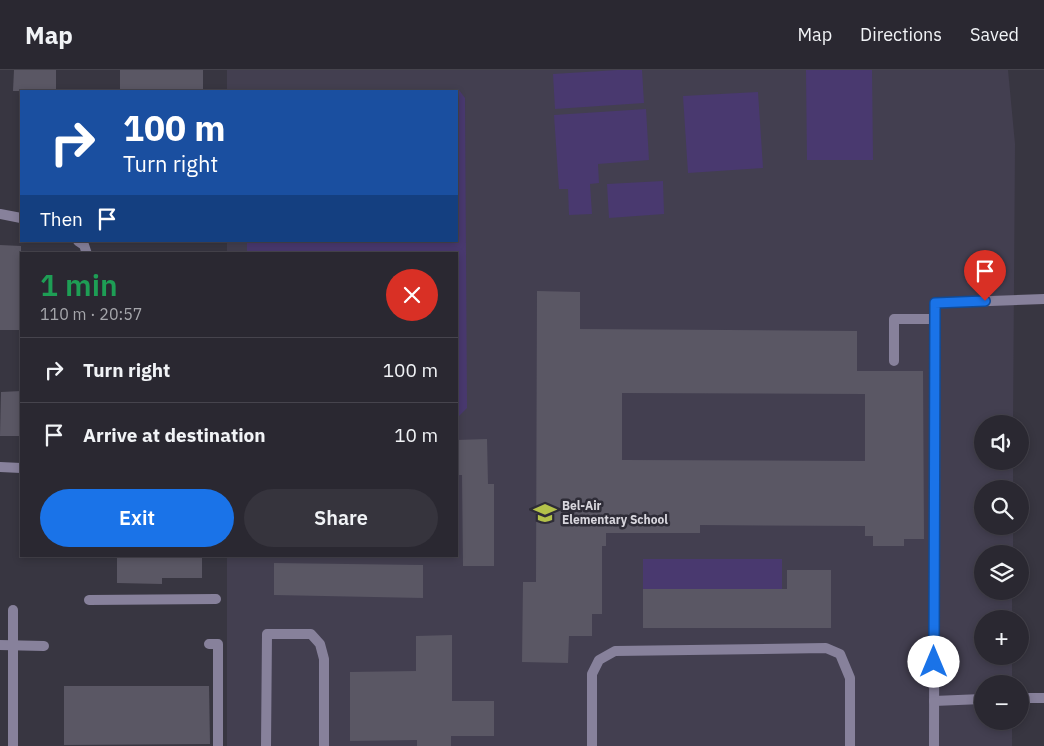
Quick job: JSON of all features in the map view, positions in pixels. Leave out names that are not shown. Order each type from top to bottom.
[{"type":"street","points":[[0,214],[20,218]]},
{"type":"street","points":[[80,242],[84,245],[86,252]]},
{"type":"street","points":[[934,746],[935,303],[1044,299]]},
{"type":"street","points":[[894,361],[894,319],[934,319]]},
{"type":"street","points":[[0,467],[20,468]]},
{"type":"street","points":[[89,600],[216,599]]},
{"type":"street","points":[[13,746],[14,610]]},
{"type":"street","points":[[266,746],[267,634],[311,634],[320,644],[324,659],[324,746]]},
{"type":"street","points":[[208,644],[218,644],[218,746]]},
{"type":"street","points":[[0,645],[44,646]]},
{"type":"street","points":[[592,746],[592,674],[599,660],[615,651],[826,648],[840,654],[850,678],[850,746]]},
{"type":"street","points":[[1029,698],[1044,698]]},
{"type":"street","points":[[934,701],[974,699]]},
{"type":"shaded area","points":[[227,70],[1008,70],[1015,144],[1013,415],[974,415],[974,470],[1013,470],[1013,480],[974,480],[974,535],[1013,535],[1013,545],[974,545],[974,600],[1012,600],[1012,610],[974,610],[974,665],[1012,665],[1012,675],[974,675],[974,730],[1012,730],[1012,746],[227,746],[227,557],[458,557],[458,252],[227,252],[227,242],[458,242],[458,90],[227,90]]},
{"type":"shaded area","points":[[642,70],[644,103],[555,109],[553,74]]},
{"type":"shaded area","points":[[806,70],[872,70],[873,160],[807,160]]},
{"type":"shaded area","points":[[458,90],[465,98],[467,408],[458,417],[458,252],[247,252],[247,242],[458,242]]},
{"type":"shaded area","points":[[758,92],[763,168],[688,173],[683,96]]},
{"type":"shaded area","points":[[646,109],[649,160],[598,164],[599,183],[590,184],[592,214],[569,215],[568,189],[559,189],[554,115]]},
{"type":"shaded area","points":[[663,181],[664,214],[609,218],[607,184]]},
{"type":"shaded area","points":[[643,559],[782,559],[782,589],[643,589]]},
{"type":"building","points":[[14,70],[56,70],[56,90],[13,91]]},
{"type":"building","points":[[120,70],[203,70],[203,90],[120,90]]},
{"type":"building","points":[[0,245],[21,246],[20,330],[0,330]]},
{"type":"building","points":[[537,291],[580,292],[580,329],[857,331],[857,371],[923,371],[924,539],[904,539],[904,546],[873,546],[873,536],[865,536],[865,526],[700,525],[700,533],[606,533],[606,546],[602,546],[602,614],[592,614],[592,636],[569,636],[568,663],[522,662],[523,582],[536,582]],"holes":[[[622,393],[865,394],[865,461],[622,460]]]},
{"type":"building","points":[[20,391],[20,436],[0,436],[1,392]]},
{"type":"building","points":[[487,439],[488,484],[494,484],[494,566],[463,566],[462,475],[458,475],[458,440]]},
{"type":"building","points":[[117,557],[202,557],[202,578],[162,578],[162,584],[117,583]]},
{"type":"building","points":[[274,563],[423,565],[423,598],[274,595]]},
{"type":"building","points":[[787,570],[831,570],[831,628],[643,628],[643,589],[787,589]]},
{"type":"building","points":[[452,635],[452,701],[494,701],[494,736],[451,736],[451,746],[417,746],[417,740],[350,741],[350,672],[416,671],[416,636]]},
{"type":"building","points":[[64,686],[209,686],[210,744],[64,745]]},
{"type":"place","name":"Bel-Air Elementary School","points":[[545,513]]},
{"type":"route","points":[[934,662],[935,303],[985,301]]}]
